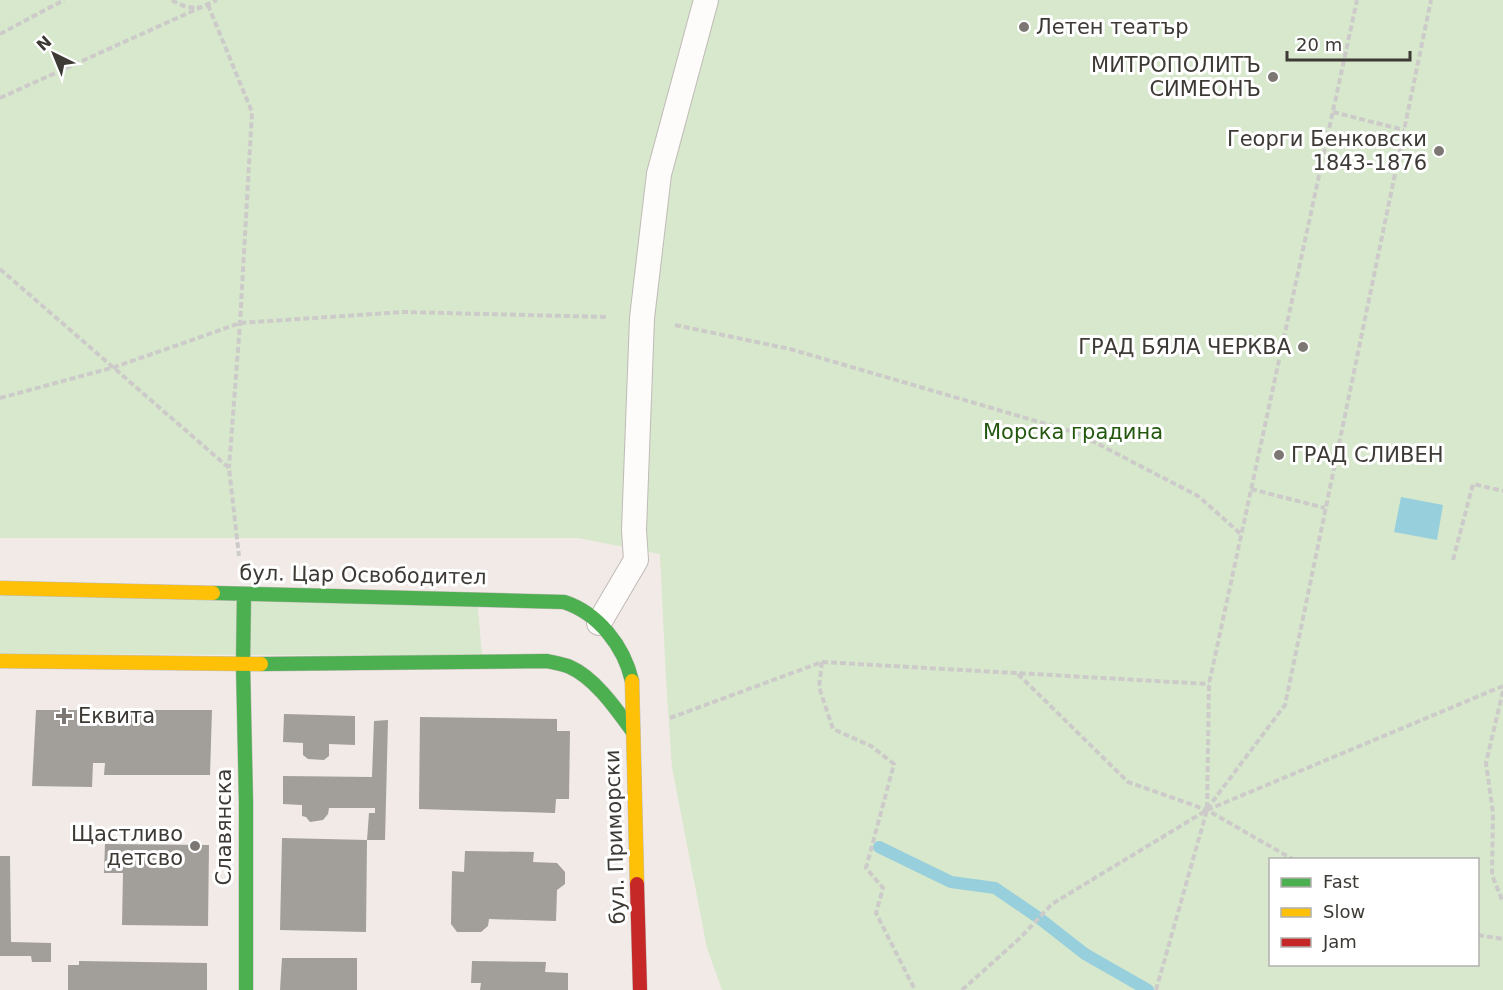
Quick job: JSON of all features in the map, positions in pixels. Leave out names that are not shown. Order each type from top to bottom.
[{"type":"main road","name":"бул. Цар Освободител","points":[[0,588],[564,602],[583,610],[599,623],[618,647],[627,663],[632,679],[633,732]]},
{"type":"main road","name":"Славянска","points":[[244,594],[246,990]]},
{"type":"main road","points":[[0,661],[243,664]]},
{"type":"main road","name":"бул. Приморски","points":[[243,664],[547,661],[572,667],[590,681],[633,732],[640,990]]},
{"type":"lane","points":[[599,623],[636,560],[634,530],[642,318],[658,174],[706,0]]},
{"type":"path","points":[[0,34],[64,0]]},
{"type":"path","points":[[172,0],[187,7],[208,5]]},
{"type":"path","points":[[0,98],[216,0]]},
{"type":"path","points":[[1156,990],[1207,810],[1209,684],[1357,0]]},
{"type":"path","points":[[1207,810],[1284,705],[1431,0]]},
{"type":"path","points":[[208,5],[252,112],[230,468],[239,558]]},
{"type":"path","points":[[1333,112],[1404,129]]},
{"type":"path","points":[[0,269],[230,468]]},
{"type":"path","points":[[0,398],[115,367],[240,323],[403,312],[642,318],[790,349],[1077,433],[1198,496],[1242,535]]},
{"type":"path","points":[[1453,560],[1473,484],[1503,491]]},
{"type":"path","points":[[1251,489],[1325,508]]},
{"type":"path","points":[[633,732],[822,662],[1209,684]]},
{"type":"path","points":[[822,662],[819,687],[833,729],[871,746],[894,764],[866,868],[883,888],[876,913],[915,990]]},
{"type":"path","points":[[1017,673],[1128,783],[1207,810],[1291,858]]},
{"type":"path","points":[[963,990],[1020,938],[1052,904],[1207,810],[1503,686]]},
{"type":"path","points":[[1503,691],[1486,763],[1493,813],[1492,875],[1503,902]]},
{"type":"path","points":[[1479,935],[1503,939]]},
{"type":"green space","name":"Морска градина","points":[[0,0],[1503,0],[1503,990],[722,990],[707,948],[672,767],[660,554],[578,538],[0,538]]},
{"type":"green space","points":[[0,592],[477,598],[482,656],[0,654]]},
{"type":"water","points":[[1401,497],[1443,505],[1437,540],[1394,532]]},
{"type":"building","points":[[36,710],[212,710],[210,775],[104,775],[105,763],[93,763],[92,787],[32,786]]},
{"type":"building","points":[[284,714],[355,716],[355,745],[329,744],[329,756],[324,760],[308,759],[303,755],[303,743],[283,742]]},
{"type":"building","points":[[420,717],[557,719],[557,731],[570,731],[569,799],[556,799],[555,813],[419,809]]},
{"type":"building","points":[[388,720],[385,840],[367,840],[369,813],[375,813],[375,808],[329,808],[323,820],[310,822],[302,816],[302,805],[283,804],[283,776],[372,777],[374,721]]},
{"type":"building","points":[[282,838],[367,840],[366,932],[280,930]]},
{"type":"building","points":[[105,844],[209,845],[208,926],[122,925],[123,873],[104,873]]},
{"type":"building","points":[[465,851],[534,852],[533,862],[557,863],[565,872],[565,884],[557,890],[556,921],[489,919],[488,926],[481,932],[457,932],[451,924],[452,871],[464,872]]},
{"type":"building","points":[[0,856],[10,856],[11,942],[51,943],[51,962],[32,962],[31,956],[0,956]]},
{"type":"building","points":[[282,958],[357,958],[357,990],[280,990]]},
{"type":"building","points":[[79,961],[207,963],[207,990],[68,990],[68,965],[79,965]]},
{"type":"building","points":[[472,961],[546,962],[545,972],[568,973],[568,990],[480,990],[481,983],[471,983]]},
{"type":"waterway","points":[[879,847],[951,882],[995,888],[1039,918],[1085,954],[1148,990]]},
{"type":"traffic: fast","points":[[213,593],[564,602],[588,614],[608,632],[623,655],[632,681]]},
{"type":"traffic: fast","points":[[244,594],[246,990]]},
{"type":"traffic: fast","points":[[261,664],[547,661],[570,667],[588,679],[605,695],[633,732]]},
{"type":"traffic: slow","points":[[0,588],[213,593]]},
{"type":"traffic: slow","points":[[0,661],[261,664]]},
{"type":"traffic: slow","points":[[632,681],[637,884]]},
{"type":"traffic: jam","points":[[637,884],[640,990]]},
{"type":"place","name":"Летен театър","points":[[1024,27]]},
{"type":"place","name":"МИТРОПОЛИТЪ СИМЕОНЪ","points":[[1273,77]]},
{"type":"place","name":"Георги Бенковски 1843-1876","points":[[1439,151]]},
{"type":"place","name":"ГРАД БЯЛА ЧЕРКВА","points":[[1303,347]]},
{"type":"place","name":"ГРАД СЛИВЕН","points":[[1279,455]]},
{"type":"place","name":"Еквита","points":[[64,716]]},
{"type":"place","name":"Щастливо детсво","points":[[195,846]]}]
